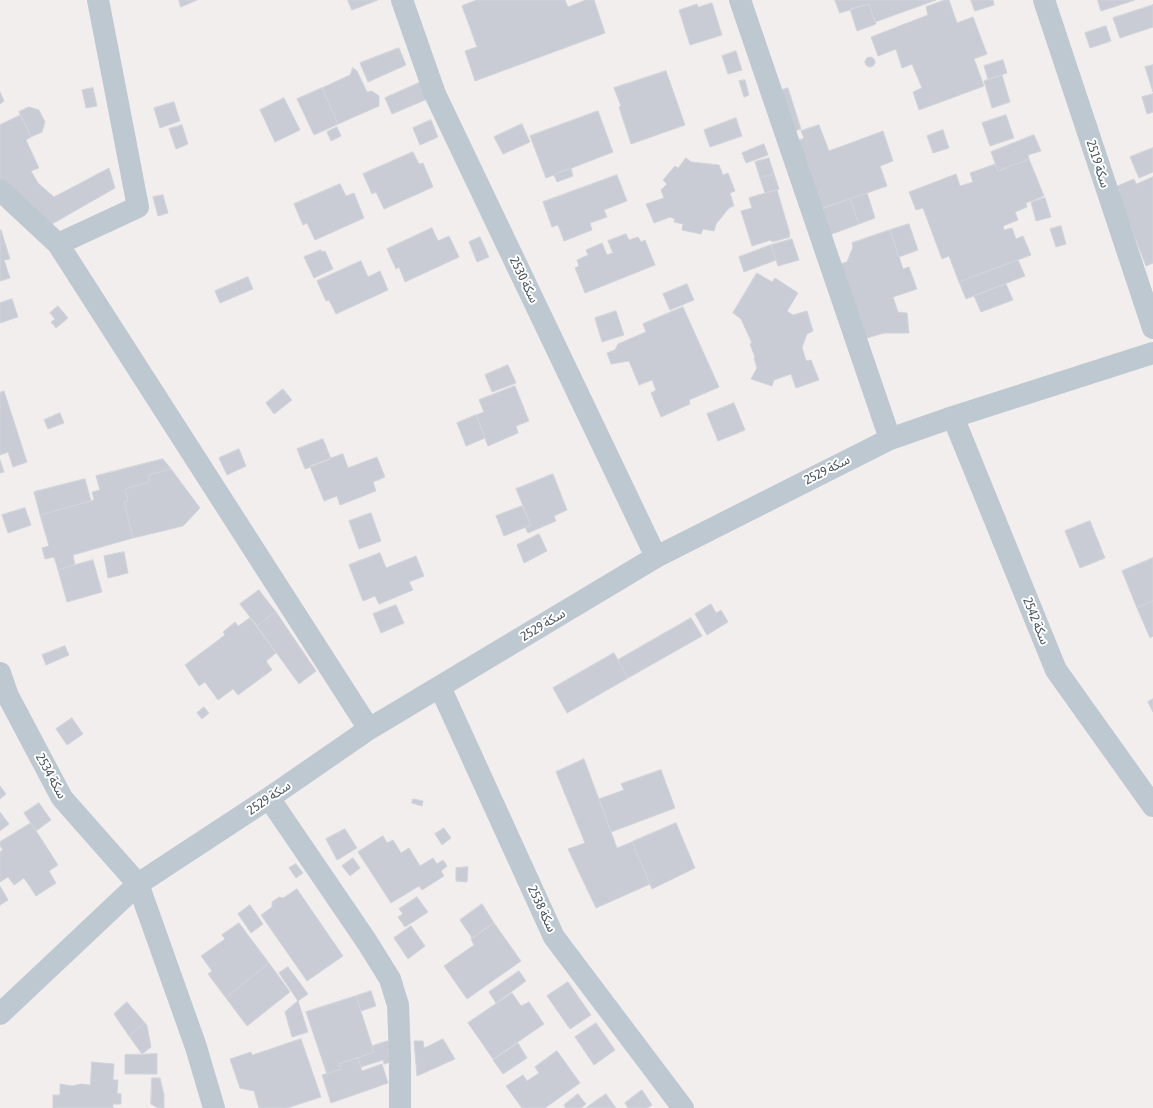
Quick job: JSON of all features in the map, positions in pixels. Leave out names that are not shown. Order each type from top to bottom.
[{"type":"street","points":[[58,244],[138,207],[98,0]]},
{"type":"street","name":"سكة 2530","points":[[402,0],[435,94],[656,557]]},
{"type":"street","points":[[740,0],[890,439]]},
{"type":"street","name":"سكة 2519","points":[[1044,0],[1153,328]]},
{"type":"street","points":[[0,190],[58,244],[369,729]]},
{"type":"street","name":"سكة 2529","points":[[0,1014],[138,884],[270,798],[369,729],[656,557],[890,439],[953,416],[1153,353]]},
{"type":"street","name":"سكة 2542","points":[[953,416],[1056,670],[1153,806]]},
{"type":"street","name":"سكة 2534","points":[[0,673],[8,696],[62,798],[138,884]]},
{"type":"street","name":"سكة 2538","points":[[440,687],[554,937],[683,1108]]},
{"type":"street","points":[[270,798],[367,942],[390,979],[398,1005],[400,1108]]},
{"type":"street","points":[[138,884],[196,1047],[214,1108]]},
{"type":"building","points":[[179,0],[197,0],[181,7]]},
{"type":"building","points":[[348,0],[378,0],[352,10]]},
{"type":"building","points":[[477,0],[565,0],[568,7],[586,0],[594,0],[605,33],[475,81],[465,51],[477,47],[462,6]]},
{"type":"building","points":[[835,0],[936,0],[875,22],[869,4],[840,13]]},
{"type":"building","points":[[949,0],[957,23],[973,17],[987,54],[974,59],[984,86],[919,110],[913,92],[922,88],[912,64],[902,68],[896,49],[878,56],[871,37],[928,15],[926,7]]},
{"type":"building","points":[[971,0],[993,0],[994,5],[975,11]]},
{"type":"building","points":[[1098,0],[1135,0],[1101,11]]},
{"type":"building","points":[[712,3],[722,35],[690,45],[679,10],[697,4],[698,7]]},
{"type":"building","points":[[869,4],[876,24],[857,31],[850,9]]},
{"type":"building","points":[[1153,5],[1153,27],[1120,38],[1113,18]]},
{"type":"building","points":[[1106,26],[1111,41],[1090,48],[1085,33]]},
{"type":"building","points":[[399,48],[406,65],[368,82],[360,63]]},
{"type":"building","points":[[736,51],[742,70],[728,74],[722,56]]},
{"type":"building","points":[[868,57],[872,57],[874,58],[874,66],[868,67],[865,64],[865,60]]},
{"type":"building","points":[[1003,60],[1007,73],[988,79],[984,66]]},
{"type":"building","points":[[1153,65],[1153,92],[1145,67]]},
{"type":"building","points":[[353,68],[357,71],[367,92],[372,91],[379,96],[379,106],[338,124],[322,88],[350,75]]},
{"type":"building","points":[[666,71],[685,125],[631,144],[619,107],[621,106],[614,88]]},
{"type":"building","points":[[1002,75],[1010,102],[992,108],[984,81]]},
{"type":"building","points":[[745,80],[749,95],[744,97],[739,81]]},
{"type":"building","points":[[421,82],[427,99],[392,114],[385,98]]},
{"type":"building","points":[[93,88],[97,106],[86,108],[82,90]]},
{"type":"building","points":[[322,88],[338,124],[314,135],[297,99]]},
{"type":"building","points":[[788,88],[801,129],[781,135],[769,94]]},
{"type":"building","points":[[0,92],[4,101],[0,104]]},
{"type":"building","points":[[1153,94],[1153,112],[1147,114],[1142,97]]},
{"type":"building","points":[[284,98],[300,130],[275,142],[260,110]]},
{"type":"building","points":[[174,102],[180,121],[160,128],[154,108]]},
{"type":"building","points":[[29,107],[39,110],[45,122],[42,132],[31,137],[19,112]]},
{"type":"building","points":[[598,111],[613,152],[546,178],[530,136]]},
{"type":"building","points":[[21,115],[31,137],[26,140],[39,168],[31,171],[38,183],[54,197],[109,168],[115,188],[52,224],[0,182],[0,125]]},
{"type":"building","points":[[1006,115],[1014,138],[990,146],[982,123]]},
{"type":"building","points":[[736,118],[742,136],[710,147],[704,130]]},
{"type":"building","points":[[431,120],[438,137],[420,145],[413,128]]},
{"type":"building","points":[[522,124],[530,142],[503,154],[494,137]]},
{"type":"building","points":[[182,125],[188,144],[176,149],[169,129]]},
{"type":"building","points":[[819,125],[829,151],[883,131],[893,161],[880,166],[887,186],[807,214],[795,142],[804,138],[801,131]]},
{"type":"building","points":[[337,127],[341,136],[331,141],[327,132]]},
{"type":"building","points":[[943,130],[949,148],[933,153],[927,136]]},
{"type":"building","points":[[1034,135],[1041,151],[1028,155],[1029,159],[998,171],[991,152]]},
{"type":"building","points":[[764,144],[768,155],[746,163],[742,153]]},
{"type":"building","points":[[1153,148],[1153,172],[1139,178],[1130,157]]},
{"type":"building","points":[[413,152],[419,164],[423,163],[433,187],[384,209],[376,192],[372,194],[363,174]]},
{"type":"building","points":[[686,158],[691,162],[719,165],[723,175],[728,173],[735,191],[730,193],[734,206],[729,208],[716,224],[714,231],[703,229],[701,234],[682,230],[683,224],[674,222],[675,219],[670,217],[654,223],[646,204],[664,198],[661,190],[667,184],[663,180],[675,166],[678,168]]},
{"type":"building","points":[[769,158],[774,174],[760,178],[755,162]]},
{"type":"building","points":[[1029,159],[1044,196],[1026,203],[1027,207],[1015,212],[1018,220],[1003,226],[1004,230],[1012,228],[1016,239],[1023,236],[1031,255],[959,282],[949,256],[942,259],[923,208],[916,210],[909,192],[956,174],[960,186],[973,182],[970,173],[995,164],[998,171]]},
{"type":"building","points":[[571,168],[573,176],[557,182],[554,175]]},
{"type":"building","points":[[774,174],[779,189],[765,193],[760,178]]},
{"type":"building","points":[[617,175],[627,201],[604,210],[607,217],[590,223],[592,230],[564,241],[558,225],[552,227],[543,202]]},
{"type":"building","points":[[1153,177],[1153,263],[1146,266],[1115,187],[1134,179],[1136,184]]},
{"type":"building","points":[[340,184],[346,196],[354,193],[364,218],[315,240],[307,223],[303,225],[294,204]]},
{"type":"building","points":[[777,190],[790,237],[772,242],[771,240],[752,246],[741,211],[752,208],[749,198]]},
{"type":"building","points":[[867,193],[875,218],[859,224],[850,199]]},
{"type":"building","points":[[163,195],[168,213],[158,216],[153,197]]},
{"type":"building","points":[[1045,198],[1051,217],[1036,221],[1031,202]]},
{"type":"building","points":[[850,199],[859,224],[824,237],[814,211]]},
{"type":"building","points":[[909,224],[918,250],[899,257],[890,230]]},
{"type":"building","points":[[1061,226],[1066,244],[1056,247],[1050,229]]},
{"type":"building","points":[[432,228],[438,241],[449,236],[459,257],[405,282],[399,267],[396,269],[387,249]]},
{"type":"building","points":[[1,230],[5,243],[0,245],[0,231]]},
{"type":"building","points":[[890,230],[903,269],[909,267],[917,289],[893,297],[898,312],[907,313],[909,333],[884,333],[860,340],[840,264],[847,262],[853,247],[852,243]]},
{"type":"building","points":[[626,234],[629,240],[638,237],[641,242],[645,240],[655,265],[585,293],[575,268],[579,266],[577,260],[588,255],[586,250],[602,243],[607,255],[613,253],[608,241]]},
{"type":"building","points":[[480,237],[489,257],[477,262],[469,242]]},
{"type":"building","points":[[792,239],[799,260],[778,266],[771,245]]},
{"type":"building","points":[[5,243],[10,259],[4,260],[10,278],[0,281],[0,245]]},
{"type":"building","points":[[771,245],[776,260],[744,272],[739,257]]},
{"type":"building","points":[[321,250],[322,252],[325,251],[333,269],[314,278],[304,257]]},
{"type":"building","points":[[1018,260],[1025,276],[966,299],[959,282]]},
{"type":"building","points":[[361,261],[368,277],[380,271],[388,290],[336,314],[329,300],[326,301],[317,281]]},
{"type":"building","points":[[757,273],[772,282],[775,278],[798,293],[787,311],[793,315],[807,311],[813,331],[807,334],[802,347],[806,361],[811,360],[819,380],[796,388],[791,374],[774,380],[772,386],[751,379],[757,368],[750,344],[752,343],[741,319],[733,313]]},
{"type":"building","points":[[248,277],[253,289],[220,303],[215,291]]},
{"type":"building","points":[[687,284],[694,300],[670,310],[663,294]]},
{"type":"building","points":[[1006,284],[1013,300],[981,312],[974,296]]},
{"type":"building","points":[[12,299],[18,317],[0,323],[0,303]]},
{"type":"building","points":[[58,306],[68,318],[56,328],[51,322],[55,319],[50,313]]},
{"type":"building","points":[[683,307],[719,387],[689,400],[690,404],[661,417],[651,393],[656,390],[652,380],[639,385],[629,361],[611,364],[607,353],[615,350],[618,344],[646,332],[643,324]]},
{"type":"building","points":[[616,311],[624,335],[602,342],[595,318]]},
{"type":"building","points":[[508,365],[516,383],[492,392],[485,375]]},
{"type":"building","points":[[515,386],[529,421],[516,426],[518,433],[488,446],[476,415],[484,412],[479,400]]},
{"type":"building","points":[[283,389],[292,400],[274,414],[266,403]]},
{"type":"building","points":[[4,391],[27,462],[13,467],[8,452],[0,455],[0,393]]},
{"type":"building","points":[[734,403],[745,430],[718,441],[707,414]]},
{"type":"building","points":[[60,413],[64,423],[48,429],[44,420]]},
{"type":"building","points":[[476,415],[485,438],[466,446],[457,423]]},
{"type":"building","points":[[323,439],[331,459],[305,469],[297,449]]},
{"type":"building","points":[[239,449],[246,466],[227,475],[219,458]]},
{"type":"building","points":[[343,454],[348,468],[377,457],[385,477],[373,482],[376,491],[340,505],[337,496],[324,501],[310,466]]},
{"type":"building","points":[[163,459],[171,469],[149,475],[150,482],[125,489],[128,501],[124,502],[133,538],[73,555],[75,565],[58,570],[54,557],[45,559],[42,548],[49,546],[40,515],[94,500],[92,492],[100,490],[96,476]]},
{"type":"building","points":[[0,460],[4,472],[0,473]]},
{"type":"building","points":[[171,469],[200,508],[183,526],[133,538],[124,502],[128,501],[125,489],[150,482],[149,475]]},
{"type":"building","points":[[553,474],[567,510],[554,516],[556,521],[528,533],[525,527],[531,525],[516,489]]},
{"type":"building","points":[[85,479],[91,501],[40,515],[34,492]]},
{"type":"building","points":[[522,506],[531,525],[504,536],[496,516]]},
{"type":"building","points":[[25,508],[31,525],[8,533],[2,515]]},
{"type":"building","points":[[371,513],[381,541],[359,549],[349,521]]},
{"type":"building","points":[[1090,521],[1105,558],[1080,568],[1065,531]]},
{"type":"building","points":[[539,534],[547,551],[524,563],[517,545]]},
{"type":"building","points":[[124,552],[128,573],[108,578],[104,556]]},
{"type":"building","points":[[380,553],[386,568],[416,556],[424,576],[409,582],[413,590],[379,604],[375,596],[363,601],[349,565]]},
{"type":"building","points":[[1153,558],[1153,601],[1137,608],[1122,571]]},
{"type":"building","points":[[93,560],[102,592],[67,602],[58,570]]},
{"type":"building","points":[[259,590],[276,612],[257,626],[240,604]]},
{"type":"building","points":[[1153,601],[1153,636],[1150,638],[1137,608]]},
{"type":"building","points":[[711,604],[716,613],[721,610],[728,622],[707,635],[695,614]]},
{"type":"building","points":[[396,605],[404,623],[381,633],[373,614]]},
{"type":"building","points":[[276,612],[316,671],[299,684],[257,626]]},
{"type":"building","points":[[250,618],[276,653],[266,661],[272,670],[238,695],[233,689],[218,700],[205,682],[199,686],[185,665],[225,635],[223,632],[235,622],[238,626]]},
{"type":"building","points":[[691,618],[702,636],[628,678],[618,660]]},
{"type":"building","points":[[65,646],[69,655],[46,665],[42,655]]},
{"type":"building","points":[[614,653],[628,678],[567,713],[553,688]]},
{"type":"building","points":[[1153,699],[1153,712],[1148,702]]},
{"type":"building","points":[[204,707],[209,713],[202,719],[197,713]]},
{"type":"building","points":[[72,718],[83,734],[67,745],[56,729]]},
{"type":"building","points":[[584,759],[617,848],[632,842],[650,884],[596,908],[568,849],[585,843],[556,772]]},
{"type":"building","points":[[661,770],[675,808],[611,832],[599,799],[624,790],[621,784]]},
{"type":"building","points":[[0,786],[6,794],[0,799]]},
{"type":"building","points":[[413,799],[423,801],[422,806],[412,803]]},
{"type":"building","points":[[39,803],[51,820],[36,831],[24,813]]},
{"type":"building","points":[[0,812],[9,824],[0,831]]},
{"type":"building","points":[[31,823],[58,865],[49,871],[56,883],[36,896],[24,878],[14,885],[8,877],[0,882],[0,852],[3,850],[0,846],[0,842]]},
{"type":"building","points":[[676,823],[695,868],[652,889],[632,842]]},
{"type":"building","points":[[444,828],[451,838],[442,845],[435,834]]},
{"type":"building","points":[[345,829],[357,848],[337,860],[326,839]]},
{"type":"building","points":[[383,836],[387,843],[393,840],[401,853],[409,848],[420,866],[433,858],[437,864],[443,860],[447,866],[441,871],[444,876],[422,890],[419,886],[391,903],[358,852]]},
{"type":"building","points":[[353,858],[360,868],[350,876],[342,866]]},
{"type":"building","points":[[296,864],[303,873],[296,878],[289,868]]},
{"type":"building","points":[[468,867],[467,882],[456,881],[456,868]]},
{"type":"building","points":[[0,886],[8,900],[0,905]]},
{"type":"building","points":[[297,889],[343,956],[307,981],[261,915],[272,907],[272,902],[279,897],[283,898]]},
{"type":"building","points":[[417,897],[428,912],[405,927],[398,917],[403,914],[399,909]]},
{"type":"building","points":[[482,904],[494,923],[472,938],[460,920]]},
{"type":"building","points":[[250,905],[263,924],[251,933],[238,914]]},
{"type":"building","points":[[239,923],[269,963],[226,998],[208,974],[212,971],[201,956],[225,939],[222,935]]},
{"type":"building","points":[[494,923],[521,961],[467,999],[444,966],[474,945],[471,939]]},
{"type":"building","points":[[411,926],[425,946],[408,959],[394,938]]},
{"type":"building","points":[[269,963],[290,992],[247,1026],[226,998]]},
{"type":"building","points":[[288,967],[308,994],[298,1001],[279,973]]},
{"type":"building","points":[[519,971],[526,981],[496,1003],[489,992]]},
{"type":"building","points":[[568,982],[591,1015],[570,1029],[547,996]]},
{"type":"building","points":[[371,991],[376,1006],[361,1011],[356,996]]},
{"type":"building","points":[[512,993],[521,1006],[529,1002],[544,1024],[493,1059],[468,1023]]},
{"type":"building","points":[[356,996],[374,1052],[339,1064],[341,1069],[327,1074],[306,1012]]},
{"type":"building","points":[[298,1001],[308,1032],[292,1037],[285,1012]]},
{"type":"building","points":[[127,1002],[145,1023],[129,1036],[114,1014]]},
{"type":"building","points":[[145,1023],[147,1026],[151,1047],[142,1054],[129,1036]]},
{"type":"building","points":[[596,1023],[615,1050],[594,1065],[575,1037]]},
{"type":"building","points":[[301,1039],[321,1097],[287,1108],[259,1108],[254,1091],[240,1088],[230,1059],[251,1052],[252,1055]]},
{"type":"building","points":[[443,1039],[455,1059],[417,1076],[414,1041],[423,1041],[424,1048]]},
{"type":"building","points":[[388,1041],[395,1061],[384,1064],[383,1060],[361,1067],[358,1058],[374,1052],[372,1046]]},
{"type":"building","points":[[518,1043],[527,1058],[503,1074],[493,1060]]},
{"type":"building","points":[[557,1051],[580,1083],[545,1108],[522,1108],[506,1086],[523,1075],[527,1081],[539,1073],[535,1067]]},
{"type":"building","points":[[157,1054],[157,1074],[125,1074],[125,1055]]},
{"type":"building","points":[[358,1058],[362,1071],[382,1064],[388,1083],[331,1103],[322,1075],[341,1069],[339,1064]]},
{"type":"building","points":[[92,1062],[114,1064],[113,1080],[118,1080],[117,1093],[121,1094],[121,1104],[113,1104],[113,1108],[53,1108],[53,1095],[60,1095],[60,1084],[72,1086],[81,1084],[90,1085]]},
{"type":"building","points":[[152,1078],[160,1078],[164,1095],[164,1108],[158,1108],[151,1104]]},
{"type":"building","points":[[642,1090],[652,1105],[647,1108],[628,1108],[625,1103]]},
{"type":"building","points":[[578,1094],[586,1104],[581,1108],[566,1108],[564,1105]]},
{"type":"building","points":[[606,1094],[616,1108],[586,1108]]}]
